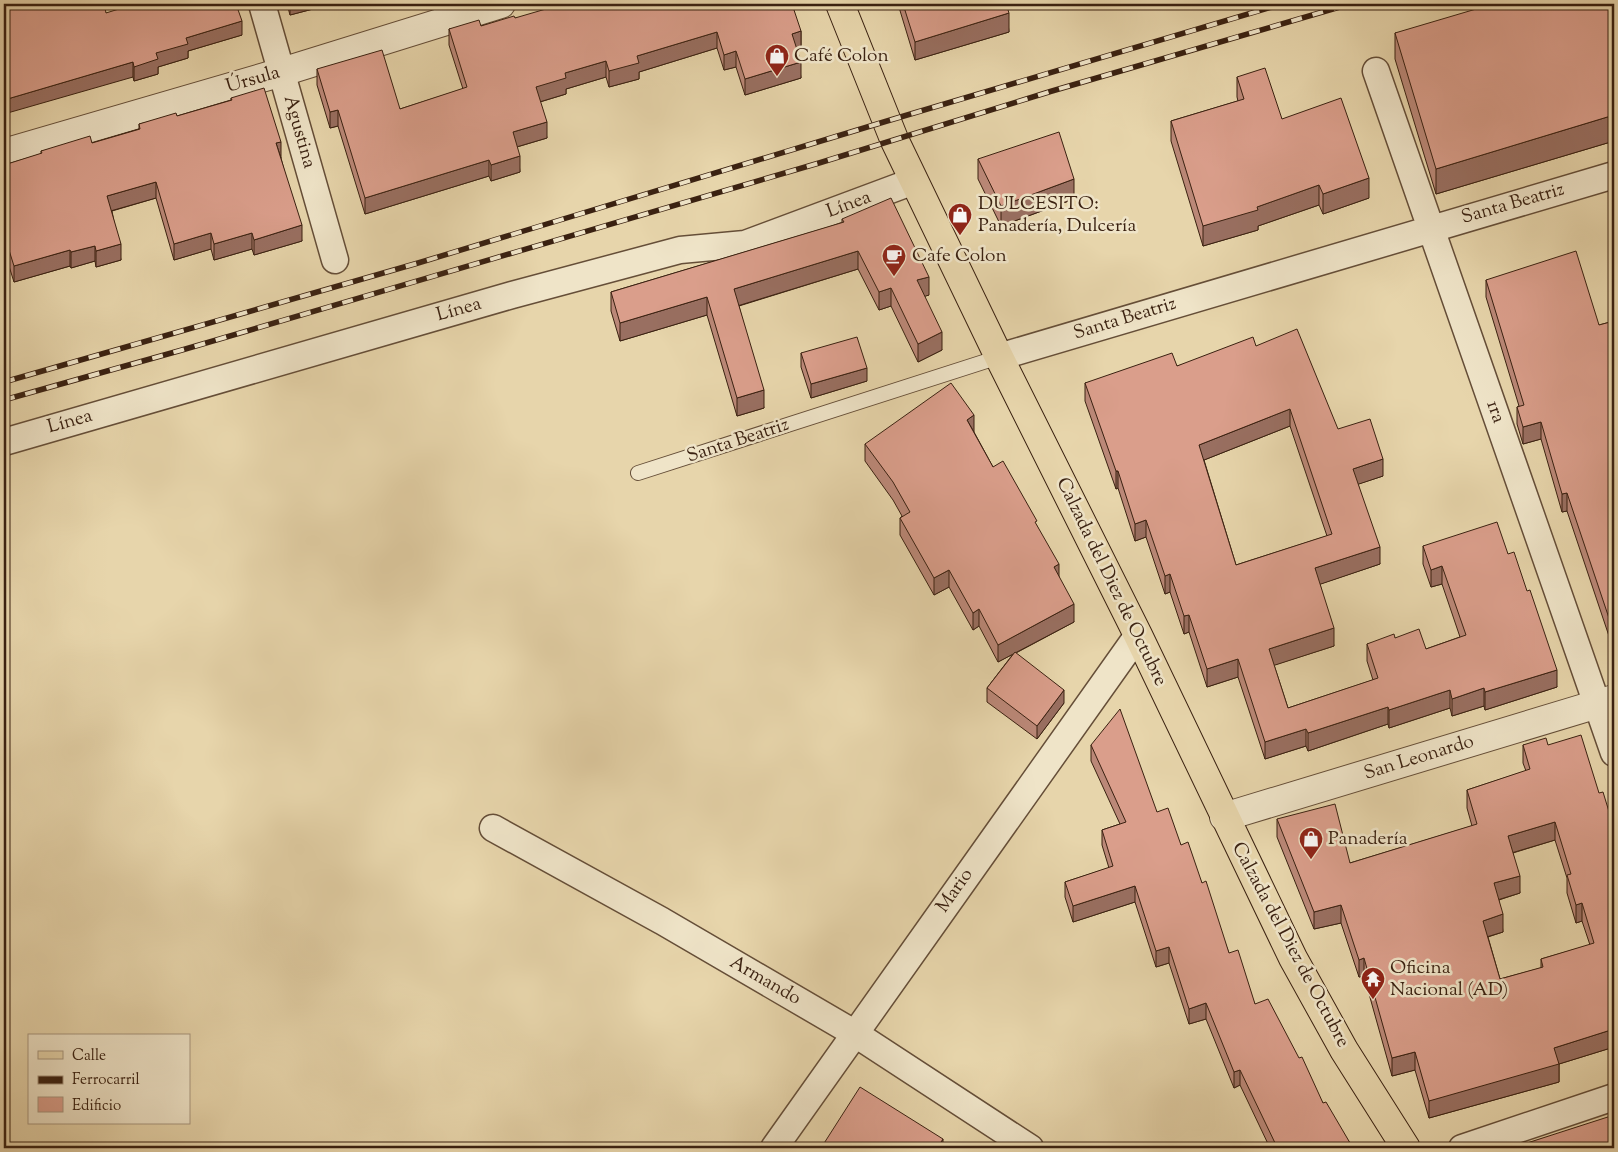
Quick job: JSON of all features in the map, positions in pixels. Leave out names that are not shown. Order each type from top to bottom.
[{"type":"main road","name":"Calzada del Diez de Octubre","points":[[840,4],[894,139],[999,357],[1138,635],[1292,958],[1344,1050],[1406,1148]]},
{"type":"street","name":"Agustina","points":[[262,4],[335,260]]},
{"type":"street","name":"Úrsula","points":[[4,152],[282,72],[490,5]]},
{"type":"street","name":"1ra","points":[[1376,71],[1605,702],[1614,753]]},
{"type":"street","name":"Santa Beatriz","points":[[999,357],[1614,174]]},
{"type":"street","name":"Línea","points":[[4,442],[512,295],[680,250],[745,244],[914,180]]},
{"type":"street","name":"Mario","points":[[774,1148],[1138,635]]},
{"type":"street","name":"San Leonardo","points":[[1224,817],[1605,702]]},
{"type":"street","name":"Armando","points":[[493,828],[662,921],[854,1033],[1030,1148]]},
{"type":"street","points":[[1462,1148],[1614,1097]]},
{"type":"lane","name":"Santa Beatriz","points":[[638,473],[999,357]]},
{"type":"building","points":[[4,4],[56,4],[57,8],[72,4],[104,4],[106,13],[135,4],[236,4],[242,21],[186,38],[188,44],[156,53],[158,59],[134,67],[133,62],[4,100]]},
{"type":"building","points":[[563,4],[792,4],[801,31],[792,34],[801,62],[745,79],[736,51],[724,55],[717,32],[637,56],[639,63],[609,71],[606,61],[565,73],[566,78],[536,87],[547,122],[513,132],[520,156],[491,165],[489,160],[365,198],[338,110],[330,112],[317,69],[382,50],[400,109],[467,87],[449,29],[479,20],[481,26]]},
{"type":"building","points":[[903,4],[1006,4],[1009,13],[915,42]]},
{"type":"building","points":[[1493,4],[1614,4],[1614,115],[1436,169],[1395,33]]},
{"type":"building","points":[[1265,68],[1282,119],[1341,98],[1369,178],[1323,194],[1319,185],[1257,207],[1258,210],[1203,226],[1171,121],[1244,99],[1237,77]]},
{"type":"building","points":[[264,88],[281,142],[276,143],[302,225],[254,240],[252,233],[214,244],[211,233],[174,244],[156,182],[107,196],[121,244],[96,251],[95,246],[71,252],[70,250],[14,266],[8,247],[4,248],[4,165],[90,136],[92,143],[140,129],[139,124],[176,113],[177,116],[232,100],[231,98]]},
{"type":"building","points":[[1059,132],[1074,179],[1001,206],[978,159]]},
{"type":"building","points":[[891,198],[929,277],[917,280],[942,332],[918,344],[891,288],[879,292],[858,251],[734,289],[764,390],[737,398],[707,297],[620,323],[611,292],[844,222],[842,219]]},
{"type":"building","points":[[1576,251],[1599,325],[1614,321],[1614,633],[1567,493],[1562,494],[1541,422],[1523,427],[1517,407],[1524,405],[1486,280]]},
{"type":"building","points":[[1297,329],[1338,429],[1370,419],[1383,459],[1353,469],[1380,547],[1315,568],[1334,628],[1269,649],[1288,708],[1378,678],[1367,644],[1394,634],[1395,638],[1419,629],[1426,649],[1466,635],[1442,566],[1431,570],[1423,546],[1497,522],[1508,554],[1514,552],[1527,591],[1530,590],[1557,670],[1485,692],[1484,688],[1452,699],[1450,690],[1389,710],[1388,707],[1308,733],[1306,729],[1265,742],[1238,659],[1207,669],[1189,615],[1184,616],[1170,574],[1165,576],[1146,520],[1135,524],[1118,471],[1116,471],[1085,383],[1172,353],[1177,366],[1253,337],[1256,346]],"holes":[[[1290,409],[1332,534],[1236,565],[1199,445]]]},
{"type":"building","points":[[857,337],[867,368],[811,384],[801,353]]},
{"type":"building","points":[[951,383],[974,415],[967,420],[993,467],[1003,461],[1037,521],[1035,522],[1059,564],[1054,567],[1074,604],[998,645],[979,609],[973,613],[949,570],[934,578],[900,518],[910,512],[893,482],[865,444]]},
{"type":"building","points":[[1015,652],[1064,690],[1037,726],[987,688]]},
{"type":"building","points":[[1120,709],[1157,812],[1168,808],[1181,845],[1188,842],[1202,883],[1206,881],[1229,953],[1238,950],[1255,1004],[1268,999],[1299,1058],[1302,1057],[1323,1103],[1326,1102],[1353,1148],[1273,1148],[1276,1145],[1240,1070],[1234,1072],[1206,1003],[1189,1009],[1169,947],[1156,951],[1135,886],[1073,906],[1065,882],[1113,866],[1102,830],[1126,822],[1091,745]]},
{"type":"building","points":[[1581,735],[1599,793],[1603,792],[1614,828],[1614,1029],[1554,1048],[1559,1064],[1429,1101],[1415,1052],[1392,1058],[1364,958],[1359,960],[1341,905],[1314,912],[1277,819],[1335,804],[1350,863],[1477,824],[1467,790],[1530,769],[1523,745],[1546,738],[1548,745]],"holes":[[[1555,822],[1571,874],[1567,875],[1576,905],[1582,903],[1594,943],[1541,959],[1543,967],[1500,979],[1483,921],[1503,914],[1494,883],[1520,876],[1508,836]]]},
{"type":"building","points":[[860,1087],[943,1139],[937,1148],[821,1148]]},
{"type":"building","points":[[1614,1115],[1614,1148],[1517,1148],[1524,1144]]},
{"type":"railway","points":[[4,382],[418,263],[1282,4]]},
{"type":"railway","points":[[4,400],[182,350],[819,163],[1052,91],[1350,4]]},
{"type":"place","name":"Café Colon","points":[[777,77]]},
{"type":"place","name":"DULCESITO: Panadería, Dulcería","points":[[960,236]]},
{"type":"place","name":"Cafe Colon","points":[[894,277]]},
{"type":"place","name":"Panadería","points":[[1311,860]]},
{"type":"place","name":"Oficina Nacional (AD)","points":[[1373,1000]]}]
